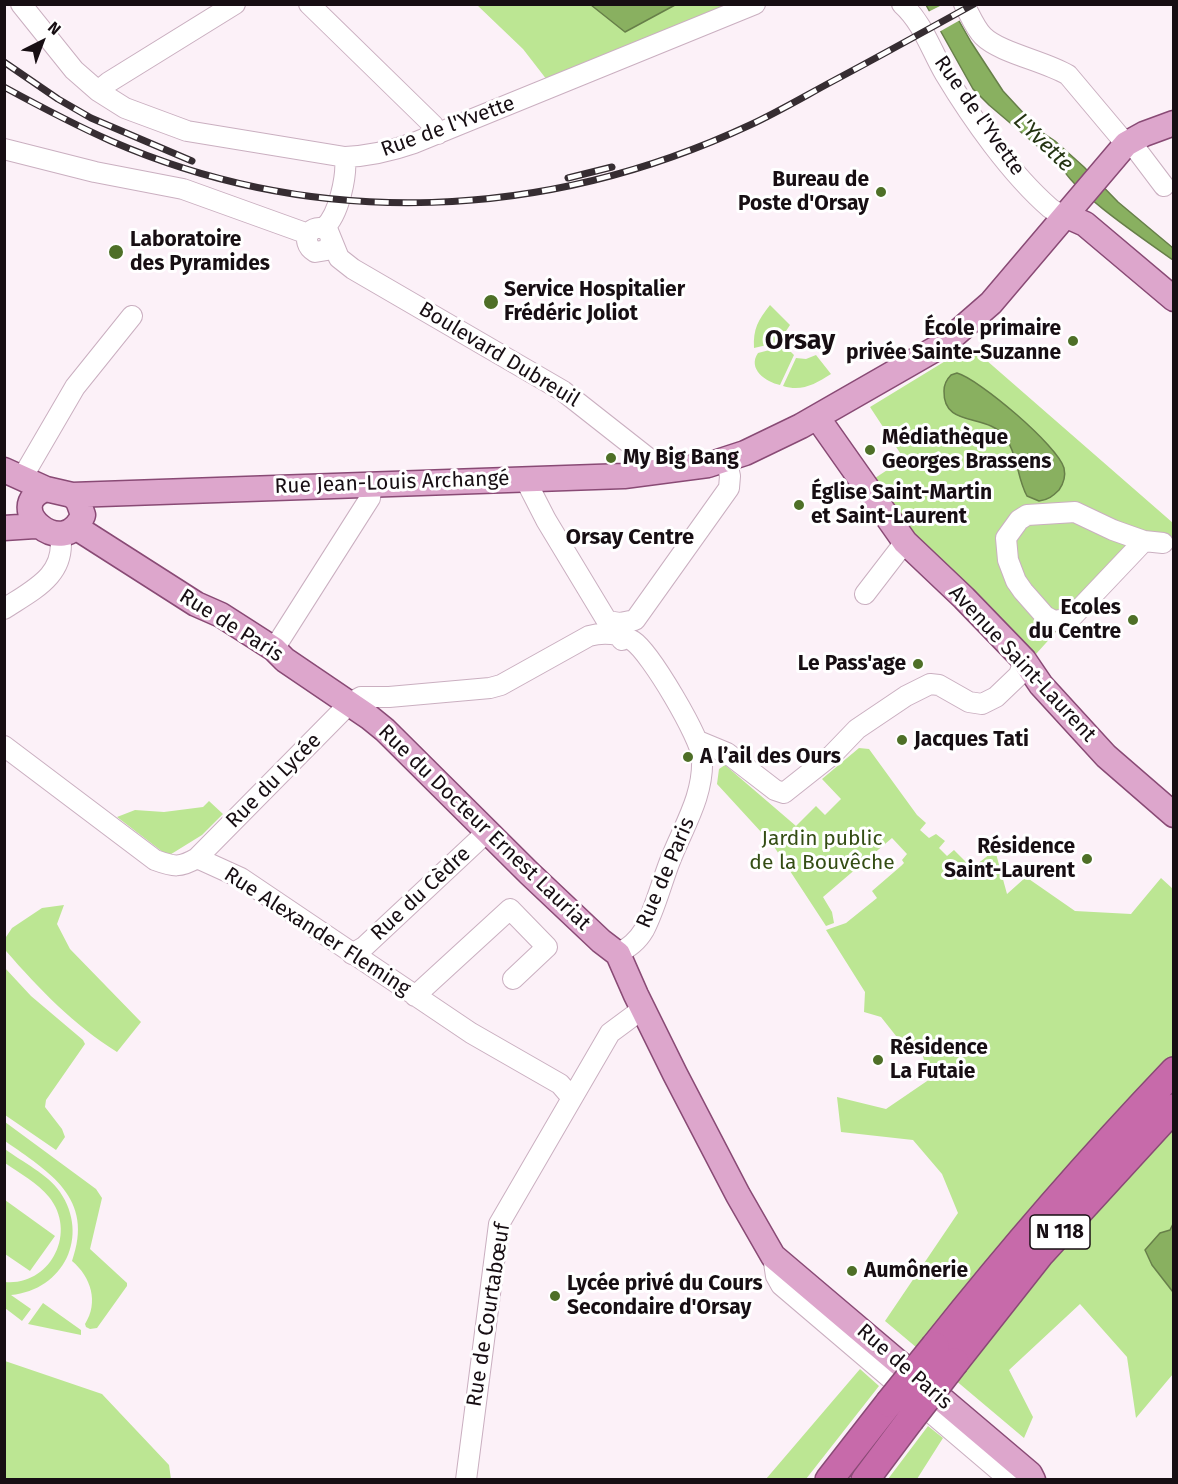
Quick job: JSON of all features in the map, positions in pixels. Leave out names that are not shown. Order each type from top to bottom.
[{"type":"highway","name":"N 118","points":[[865,1479],[910,1420],[945,1354],[1021,1240],[1095,1155],[1173,1071]]},
{"type":"highway","name":"N 118","points":[[829,1479],[889,1403],[945,1354],[1173,1108]]},
{"type":"main road","points":[[1128,142],[1173,123]]},
{"type":"main road","name":"Rue Jean-Louis Archangé","points":[[73,518],[117,495],[166,491],[624,476],[708,465],[726,459],[817,417],[944,344],[991,303],[1128,142]]},
{"type":"main road","points":[[1067,216],[1085,224],[1173,297]]},
{"type":"main road","name":"Avenue Saint-Laurent","points":[[817,417],[905,542],[1024,660],[1041,685],[1106,756],[1173,815]]},
{"type":"main road","points":[[10,476],[33,507],[73,518]]},
{"type":"main road","points":[[4,527],[33,507],[73,518]]},
{"type":"main road","name":"Rue de Paris","points":[[73,518],[196,604],[221,615],[274,649],[285,660],[350,703]]},
{"type":"main road","name":"Rue du Docteur Ernest Lauriat","points":[[350,703],[385,730],[592,933],[618,954]]},
{"type":"main road","name":"Rue de Paris","points":[[618,954],[670,1064],[738,1196],[772,1256],[863,1331],[1033,1479]]},
{"type":"street","name":"Rue de l'Yvette","points":[[21,4],[74,70],[98,91],[125,108],[187,131],[345,157],[393,151],[755,4]]},
{"type":"street","points":[[98,91],[236,4]]},
{"type":"street","points":[[309,4],[433,125],[438,134]]},
{"type":"street","name":"Rue de l'Yvette","points":[[902,4],[917,20],[946,75],[996,149],[1052,209],[1067,216]]},
{"type":"street","points":[[964,4],[986,39],[1003,48],[1055,67],[1068,75],[1164,186]]},
{"type":"street","points":[[4,149],[95,172],[183,189],[321,235],[336,212],[346,167],[345,157]]},
{"type":"street","name":"Boulevard Dubreuil","points":[[321,235],[339,258],[352,269],[562,391],[666,472]]},
{"type":"street","points":[[10,476],[75,387],[132,316]]},
{"type":"street","points":[[350,703],[361,698],[490,688],[614,633],[634,620],[729,488],[730,476],[726,459]]},
{"type":"street","points":[[525,479],[546,520],[614,633],[653,678]]},
{"type":"street","points":[[274,649],[370,498],[372,484]]},
{"type":"street","points":[[1075,512],[1113,530],[1153,542],[1071,618],[1054,621],[1045,616],[1016,581],[1008,560],[1006,538],[1019,520],[1028,515],[1075,512]]},
{"type":"street","points":[[4,609],[46,582],[57,566],[73,518]]},
{"type":"street","points":[[865,594],[905,542]]},
{"type":"street","points":[[614,633],[620,623],[634,620]]},
{"type":"street","name":"Rue de Paris","points":[[614,633],[658,673],[698,741],[702,756],[696,804],[675,849],[644,930],[634,944],[618,954]]},
{"type":"street","points":[[698,741],[727,753],[775,790],[784,792],[832,755],[858,729],[906,696],[930,684],[939,685],[969,702],[982,704],[996,697],[1019,675],[1024,660]]},
{"type":"street","points":[[385,730],[386,710],[390,697]]},
{"type":"street","name":"Rue du Lycée","points":[[197,858],[350,703]]},
{"type":"street","points":[[4,746],[155,860],[183,867],[197,858]]},
{"type":"street","name":"Rue du Cèdre","points":[[352,954],[364,947],[488,831]]},
{"type":"street","name":"Rue Alexander Fleming","points":[[197,858],[241,878],[471,1033],[560,1084],[572,1098]]},
{"type":"street","points":[[415,996],[510,909],[548,946],[513,979]]},
{"type":"street","name":"Rue de Courtabœuf","points":[[466,1479],[499,1224],[610,1033],[637,1013]]},
{"type":"street","name":"Rue de Paris","points":[[772,1256],[776,1276],[781,1285],[1010,1479]]},
{"type":"green space","points":[[477,5],[731,5],[586,62],[547,80],[523,49]]},
{"type":"green space","points":[[770,305],[790,325],[784,341],[754,348],[757,325]]},
{"type":"green space","points":[[785,346],[794,355],[780,385],[760,374],[756,369],[755,359],[758,353]]},
{"type":"green space","points":[[970,346],[1173,523],[1173,538],[1163,551],[1137,542],[1036,654],[979,595],[915,537],[872,480],[904,459],[870,407]]},
{"type":"green space","points":[[816,355],[831,374],[814,384],[802,387],[783,386],[796,358],[806,359]]},
{"type":"green space","name":"Jardin public de la Bouvêche","points":[[859,748],[869,749],[917,815],[926,823],[920,830],[929,838],[936,834],[945,841],[939,848],[947,856],[954,850],[966,862],[970,858],[976,865],[995,850],[1007,894],[1026,877],[1075,911],[1131,914],[1161,878],[1173,889],[1173,1224],[1171,1230],[1160,1233],[1145,1251],[1152,1265],[1173,1292],[1173,1374],[1136,1418],[1127,1357],[1080,1304],[1009,1370],[1033,1417],[1024,1438],[885,1321],[958,1213],[942,1174],[913,1140],[841,1132],[837,1097],[886,1109],[930,1079],[920,1047],[904,1046],[881,1017],[864,1012],[865,992],[826,930],[846,923],[877,898],[872,891],[904,863],[902,860],[907,854],[892,838],[823,897],[832,912],[834,923],[826,926],[773,845],[717,784],[719,769],[725,765],[796,826],[816,806],[825,815],[841,799],[822,779]]},
{"type":"green space","points":[[209,801],[223,814],[202,835],[168,856],[117,817],[135,810],[164,812],[203,807]]},
{"type":"green space","points":[[64,905],[57,924],[70,949],[141,1022],[117,1052],[58,1006],[6,951],[6,937],[12,928],[42,908]]},
{"type":"green space","points":[[5,968],[31,996],[85,1044],[46,1100],[45,1107],[62,1129],[65,1137],[56,1150],[5,1115]]},
{"type":"green space","points":[[5,1122],[96,1189],[102,1198],[90,1249],[127,1283],[127,1286],[97,1328],[86,1327],[85,1324],[92,1307],[91,1290],[84,1274],[72,1261],[78,1239],[73,1204],[64,1189],[52,1176],[5,1141]]},
{"type":"green space","points":[[5,1149],[42,1174],[55,1186],[69,1209],[72,1226],[72,1243],[67,1258],[58,1272],[45,1283],[30,1291],[11,1295],[31,1309],[22,1321],[5,1308],[5,1282],[21,1281],[35,1275],[46,1266],[55,1254],[60,1241],[61,1226],[57,1211],[45,1192],[5,1163]]},
{"type":"green space","points":[[5,1200],[55,1236],[30,1271],[5,1254]]},
{"type":"green space","points":[[43,1303],[81,1330],[81,1335],[28,1324]]},
{"type":"green space","points":[[5,1361],[102,1394],[169,1465],[171,1479],[5,1479]]},
{"type":"green space","points":[[860,1369],[879,1386],[806,1479],[766,1479]]},
{"type":"green space","points":[[928,1426],[943,1438],[917,1479],[888,1479]]},
{"type":"water","points":[[591,4],[675,5],[625,32]]},
{"type":"water","name":"L'Yvette","points":[[926,5],[950,5],[1003,91],[1040,131],[1055,141],[1118,202],[1173,248],[1173,260],[1095,203],[1080,190],[1062,167],[973,89]]},
{"type":"water","points":[[957,373],[982,387],[1016,414],[1059,458],[1065,477],[1059,490],[1052,496],[1039,501],[1027,496],[1013,452],[1006,438],[989,425],[958,416],[951,411],[946,403],[944,386],[951,375]]},
{"type":"water","points":[[1173,1224],[1173,1292],[1152,1265],[1145,1250],[1160,1233],[1170,1230]]},
{"type":"pier","points":[[954,4],[962,19],[939,32],[928,12],[942,5]]},
{"type":"railway","points":[[4,87],[111,141],[190,170],[270,190],[351,201],[432,202],[513,196],[593,180],[673,157],[750,125],[974,4]]},
{"type":"railway","points":[[4,62],[58,99],[91,118],[192,161]]},
{"type":"railway","points":[[568,178],[612,167]]},
{"type":"place","name":"Bureau de Poste d'Orsay","points":[[881,192]]},
{"type":"place","name":"Laboratoire des Pyramides","points":[[116,252]]},
{"type":"place","name":"Service Hospitalier Frédéric Joliot","points":[[491,302]]},
{"type":"place","name":"École primaire privée Sainte-Suzanne","points":[[1073,341]]},
{"type":"place","name":"Médiathèque Georges Brassens","points":[[870,450]]},
{"type":"place","name":"My Big Bang","points":[[611,458]]},
{"type":"place","name":"Église Saint-Martin et Saint-Laurent","points":[[799,505]]},
{"type":"place","name":"Ecoles du Centre","points":[[1133,620]]},
{"type":"place","name":"Le Pass'age","points":[[918,664]]},
{"type":"place","name":"Jacques Tati","points":[[902,740]]},
{"type":"place","name":"A l’ail des Ours","points":[[688,757]]},
{"type":"place","name":"Résidence Saint-Laurent","points":[[1087,859]]},
{"type":"place","name":"Résidence La Futaie","points":[[878,1060]]},
{"type":"place","name":"Aumônerie","points":[[852,1271]]},
{"type":"place","name":"Lycée privé du Cours Secondaire d'Orsay","points":[[555,1296]]},
{"type":"district","name":"Orsay","points":[[800,341]]},
{"type":"district","name":"Orsay Centre","points":[[630,538]]}]
